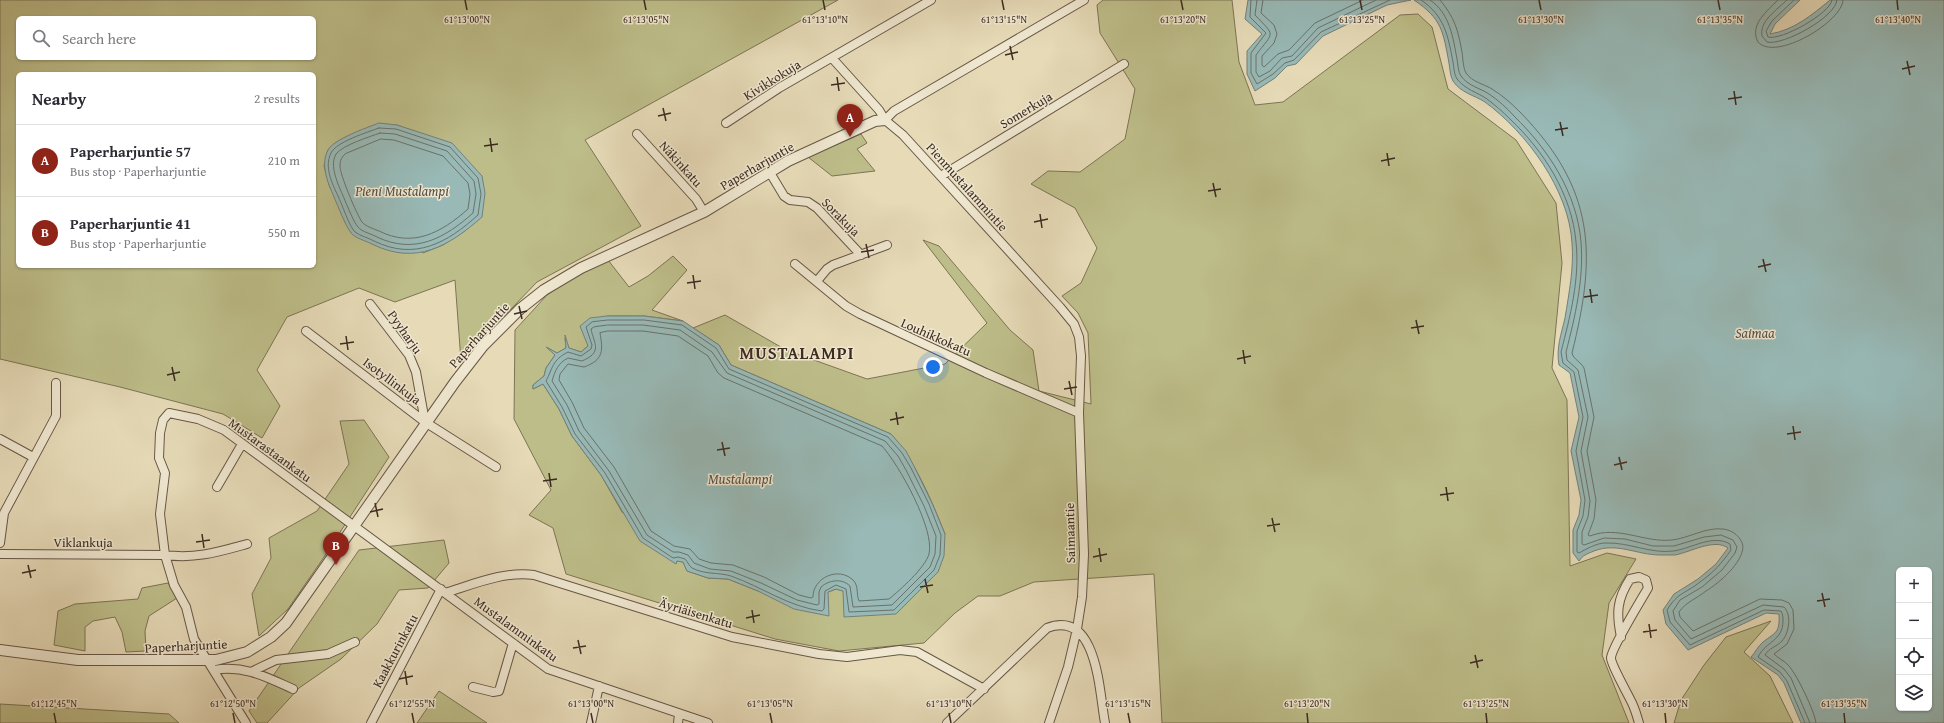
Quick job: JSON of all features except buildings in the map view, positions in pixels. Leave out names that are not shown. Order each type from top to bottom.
[{"type":"street","name":"Kivikkokuja","points":[[726,123],[779,88],[931,0]]},
{"type":"street","name":"Paperharjuntie","points":[[0,650],[78,660],[208,660],[241,655],[271,637],[286,623],[425,422],[483,346],[520,309],[544,290],[581,268],[704,212],[769,171],[875,121],[885,120],[894,111],[1084,0]]},
{"type":"street","name":"Pienmustalammintie","points":[[832,58],[879,110],[885,120],[895,126],[1060,307],[1074,324],[1079,337]]},
{"type":"street","name":"Somerkuja","points":[[941,176],[1124,64]]},
{"type":"street","name":"Näkinkatu","points":[[637,134],[696,199],[704,212]]},
{"type":"street","name":"Sorakuja","points":[[769,171],[784,196],[790,200],[808,202],[817,208],[861,255]]},
{"type":"street","points":[[817,281],[827,269],[833,265],[887,245]]},
{"type":"street","name":"Louhikkokatu","points":[[795,264],[846,306],[860,314],[1079,413]]},
{"type":"street","name":"Pyyharju","points":[[370,304],[409,356],[416,372],[425,422]]},
{"type":"street","name":"Isotyllinkuja","points":[[306,331],[425,422],[496,466]]},
{"type":"street","name":"Saimaantie","points":[[1049,723],[1068,668],[1077,629],[1082,597],[1084,554],[1079,413],[1082,356],[1079,337]]},
{"type":"street","points":[[0,543],[4,513],[56,416],[56,383]]},
{"type":"street","name":"Mustarastaankatu","points":[[165,555],[160,514],[165,473],[160,458],[160,433],[165,416],[175,413],[198,419],[224,430],[352,526]]},
{"type":"street","points":[[0,439],[33,457]]},
{"type":"street","points":[[217,487],[242,444]]},
{"type":"street","name":"Mustalamminkatu","points":[[352,526],[548,669],[708,723]]},
{"type":"street","name":"Viklankuja","points":[[0,554],[165,555],[184,557],[204,556],[246,544]]},
{"type":"street","points":[[165,555],[174,585],[186,607],[194,639],[246,723]]},
{"type":"street","name":"Äyriäisenkatu","points":[[443,591],[490,578],[521,573],[534,575],[732,637],[763,644],[819,654],[846,656],[900,650],[917,652],[984,689]]},
{"type":"street","points":[[1621,637],[1618,607],[1622,592],[1630,579],[1639,577],[1646,580],[1648,588],[1621,637],[1614,647],[1611,659],[1633,704],[1639,723]]},
{"type":"street","name":"Kaakkurinkatu","points":[[371,723],[443,591]]},
{"type":"street","points":[[948,723],[1047,628],[1056,625],[1077,629],[1086,639],[1099,684],[1106,723]]},
{"type":"street","points":[[253,671],[276,660],[328,654],[355,642]]},
{"type":"street","points":[[473,687],[493,692],[499,691],[513,643]]},
{"type":"street","points":[[214,670],[227,668],[253,671],[293,689]]},
{"type":"street","points":[[591,723],[599,686]]},
{"type":"street","points":[[678,723],[679,714]]},
{"type":"green space","points":[[0,0],[838,0],[585,140],[641,226],[537,282],[461,361],[455,280],[395,302],[359,288],[287,317],[257,370],[280,406],[262,438],[223,414],[120,387],[0,359]],"holes":[[[397,125],[413,131],[466,230],[443,245],[423,253],[330,188],[324,166],[328,150],[337,142],[356,133]]]},
{"type":"green space","points":[[1103,0],[1232,0],[1239,62],[1255,105],[1283,102],[1400,15],[1418,14],[1432,27],[1448,89],[1516,140],[1556,203],[1562,263],[1552,368],[1567,400],[1570,566],[1607,553],[1636,559],[1609,603],[1602,655],[1629,723],[1162,723],[1154,574],[1034,582],[1000,596],[978,596],[955,613],[924,643],[839,651],[775,639],[566,574],[553,528],[529,515],[551,490],[514,419],[515,330],[547,295],[576,275],[608,260],[629,287],[648,276],[673,256],[687,270],[652,310],[683,321],[644,316],[607,316],[588,346],[581,352],[569,348],[565,338],[566,348],[557,353],[548,348],[555,355],[546,368],[544,376],[533,385],[533,389],[543,384],[559,409],[572,436],[601,475],[622,512],[676,564],[677,561],[683,562],[687,571],[708,578],[728,579],[758,591],[828,592],[836,589],[843,591],[945,534],[915,469],[900,445],[891,434],[731,365],[719,345],[693,328],[725,315],[786,350],[867,379],[945,364],[987,323],[923,240],[939,246],[1010,330],[1033,350],[1039,391],[1091,404],[1088,333],[1078,313],[1062,296],[1081,283],[1097,248],[1075,208],[1031,184],[1048,171],[1080,172],[1125,139],[1135,89],[1100,33],[1097,5]]},
{"type":"green space","points":[[861,134],[867,143],[857,149],[875,171],[832,176],[808,157]]},
{"type":"green space","points":[[364,420],[389,457],[322,560],[288,609],[259,636],[252,594],[271,558],[269,538],[317,511],[349,464],[340,421]]},
{"type":"green space","points":[[444,540],[449,563],[428,588],[399,590],[377,624],[341,659],[299,688],[267,723],[257,723],[249,711],[359,550]]},
{"type":"green space","points":[[168,583],[177,598],[149,616],[145,631],[146,651],[126,652],[122,632],[115,617],[93,621],[85,627],[85,651],[54,645],[58,611],[75,604],[138,599],[142,588]]},
{"type":"green space","points":[[1771,621],[1744,652],[1770,676],[1793,723],[1674,723],[1681,700],[1704,665],[1726,637]]},
{"type":"green space","points":[[439,691],[487,723],[417,723]]},
{"type":"green space","points":[[0,704],[169,714],[179,723],[0,723]]},
{"type":"water","points":[[1248,0],[1411,0],[1387,5],[1323,36],[1296,64],[1287,66],[1275,78],[1255,91],[1247,74],[1247,51],[1262,34],[1245,19]]},
{"type":"water","name":"Saimaa","points":[[1414,0],[1800,0],[1775,24],[1770,34],[1795,25],[1830,0],[1944,0],[1944,723],[1801,723],[1784,683],[1778,675],[1751,657],[1761,644],[1778,629],[1779,614],[1766,613],[1688,650],[1666,624],[1663,610],[1674,594],[1698,579],[1716,564],[1728,548],[1722,545],[1709,545],[1675,555],[1652,554],[1619,548],[1602,549],[1585,555],[1579,561],[1573,553],[1573,530],[1579,515],[1581,500],[1571,451],[1579,417],[1570,373],[1559,365],[1558,359],[1559,342],[1565,318],[1572,271],[1572,243],[1569,223],[1563,203],[1554,183],[1530,146],[1501,115],[1485,102],[1460,88],[1453,81],[1443,34],[1436,20]]},
{"type":"water","name":"Pieni Mustalampi","points":[[379,123],[397,125],[452,143],[482,176],[485,193],[482,217],[457,237],[431,250],[417,253],[403,253],[388,250],[353,235],[348,229],[327,180],[325,168],[326,156],[331,146],[337,142],[351,134]]},
{"type":"water","name":"Mustalampi","points":[[607,316],[644,316],[683,321],[719,345],[731,365],[891,434],[906,451],[932,503],[945,534],[944,556],[938,572],[896,614],[844,617],[843,591],[836,589],[828,592],[829,616],[794,609],[758,591],[728,579],[708,578],[687,571],[683,562],[677,561],[676,564],[640,541],[601,475],[572,436],[559,409],[543,384],[533,389],[533,385],[544,376],[546,368],[555,355],[546,347],[557,353],[566,348],[565,335],[569,348],[581,352],[588,346],[580,326],[590,318]]},
{"type":"place","name":"Paperharjuntie 57","points":[[850,137]]},
{"type":"place","name":"Paperharjuntie 41","points":[[336,565]]},
{"type":"district","name":"MUSTALAMPI","points":[[797,352]]}]
